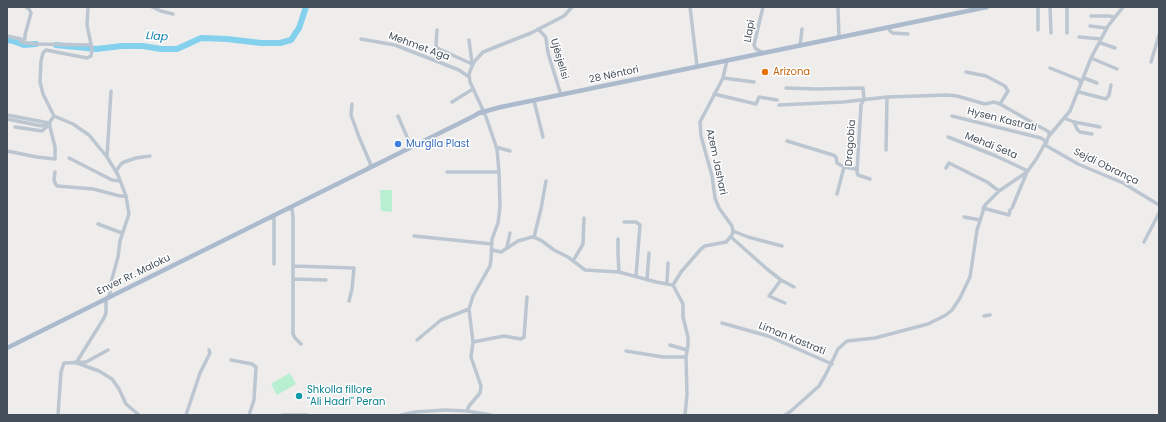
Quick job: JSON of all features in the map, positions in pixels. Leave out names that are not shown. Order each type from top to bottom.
[{"type":"main road","name":"28 Nëntori","points":[[479,113],[501,107],[764,52],[800,46],[987,7]]},
{"type":"main road","name":"Enver Rr. Maloku","points":[[7,348],[479,113]]},
{"type":"street","points":[[21,42],[25,39],[31,13],[26,7]]},
{"type":"street","points":[[88,7],[87,25],[92,47],[90,57],[87,58],[49,50],[43,53],[41,60],[40,85],[54,116],[73,124],[89,135],[108,157],[116,171],[126,196],[129,214],[122,233],[118,257],[110,286],[110,293],[107,298]]},
{"type":"street","points":[[152,7],[173,14]]},
{"type":"street","points":[[472,64],[479,55],[487,49],[525,36],[566,15],[572,7]]},
{"type":"street","points":[[690,7],[697,66]]},
{"type":"street","name":"Llapi","points":[[763,7],[754,45],[756,49],[764,52]]},
{"type":"street","points":[[838,7],[839,37]]},
{"type":"street","points":[[1038,7],[1038,30]]},
{"type":"street","points":[[1050,7],[1051,33]]},
{"type":"street","points":[[1067,7],[1067,33]]},
{"type":"street","points":[[983,208],[1009,216],[1027,172],[1049,136],[1070,111],[1097,46],[1113,19],[1123,7]]},
{"type":"street","points":[[1091,16],[1108,16],[1113,17],[1113,19]]},
{"type":"street","points":[[1090,26],[1106,28],[1105,32]]},
{"type":"street","points":[[888,27],[890,31],[894,33],[908,34]]},
{"type":"street","name":"Ujësjellsi","points":[[538,29],[546,38],[548,53],[561,95]]},
{"type":"street","points":[[800,46],[802,29]]},
{"type":"street","points":[[437,30],[437,48],[472,64]]},
{"type":"street","points":[[1150,62],[1159,35]]},
{"type":"street","points":[[7,36],[21,39],[21,42],[44,45],[92,47]]},
{"type":"street","points":[[1079,37],[1101,39]]},
{"type":"street","name":"Mehmet Aga","points":[[362,39],[395,46],[459,70],[469,77]]},
{"type":"street","points":[[469,40],[472,64],[469,77],[483,110],[479,113]]},
{"type":"street","points":[[1097,46],[1101,43],[1114,48]]},
{"type":"street","points":[[1091,58],[1117,69]]},
{"type":"street","name":"Azem Jashari","points":[[727,60],[722,78],[701,118],[700,131],[712,176],[717,204],[730,223],[733,231]]},
{"type":"street","points":[[1050,68],[1080,80],[1080,88]]},
{"type":"street","points":[[966,72],[986,76],[1005,86],[1008,91],[1000,104]]},
{"type":"street","points":[[1084,76],[1084,78],[1097,83]]},
{"type":"street","points":[[722,78],[754,82]]},
{"type":"street","points":[[1077,94],[1079,92],[1106,98],[1110,95],[1111,85]]},
{"type":"street","points":[[786,88],[863,88],[864,99]]},
{"type":"street","points":[[452,102],[473,89]]},
{"type":"street","points":[[108,157],[111,91]]},
{"type":"street","points":[[714,94],[756,104],[759,97],[777,100]]},
{"type":"street","points":[[886,150],[887,96]]},
{"type":"street","points":[[779,104],[843,102],[887,96],[957,96],[985,104],[994,102],[1000,104],[1049,132],[1049,136]]},
{"type":"street","name":"Dragobia","points":[[864,99],[861,104],[857,167],[858,175],[870,179]]},
{"type":"street","points":[[534,101],[543,137]]},
{"type":"street","points":[[352,104],[351,115],[371,165],[367,169]]},
{"type":"street","points":[[467,410],[468,406],[478,395],[481,389],[471,357],[473,342],[469,309],[473,296],[490,266],[492,244],[500,216],[499,172],[496,147],[485,114],[479,113]]},
{"type":"street","points":[[15,127],[42,131],[50,124],[54,116]]},
{"type":"street","points":[[398,116],[411,146],[407,150]]},
{"type":"street","name":"Hysen Kastrati","points":[[952,116],[1041,138],[1046,143]]},
{"type":"street","points":[[7,118],[50,124]]},
{"type":"street","points":[[1064,118],[1074,122],[1100,126]]},
{"type":"street","points":[[1074,122],[1080,132],[1092,134]]},
{"type":"street","points":[[7,151],[55,159],[55,147],[50,124]]},
{"type":"street","name":"Mehdi Seta","points":[[948,138],[996,156],[1027,172]]},
{"type":"street","points":[[787,142],[833,155],[836,157],[837,163],[844,167],[855,169],[857,167]]},
{"type":"street","name":"Sejdi Obrança","points":[[1046,143],[1085,167],[1123,183],[1159,205]]},
{"type":"street","points":[[496,147],[510,151]]},
{"type":"street","points":[[116,171],[124,162],[150,156]]},
{"type":"street","points":[[69,158],[112,180],[120,181]]},
{"type":"street","points":[[946,168],[948,163],[951,164],[987,182],[1000,191]]},
{"type":"street","points":[[837,194],[844,167]]},
{"type":"street","points":[[56,172],[54,179],[57,186],[93,188],[120,196],[126,196]]},
{"type":"street","points":[[448,172],[499,172]]},
{"type":"street","points":[[785,415],[819,386],[832,364],[839,347],[846,341],[875,338],[928,324],[946,315],[952,310],[960,298],[970,277],[977,230],[986,202],[1027,172]]},
{"type":"street","points":[[534,237],[546,181]]},
{"type":"street","points":[[287,209],[292,209],[293,216],[293,334],[301,344]]},
{"type":"street","points":[[1144,242],[1159,213]]},
{"type":"street","points":[[964,217],[980,220]]},
{"type":"street","points":[[269,218],[274,218],[274,264]]},
{"type":"street","points":[[573,261],[583,244],[584,218]]},
{"type":"street","points":[[624,222],[636,222],[640,225],[636,276]]},
{"type":"street","points":[[98,224],[122,233]]},
{"type":"street","points":[[673,285],[680,272],[701,249],[705,246],[726,242],[731,237],[733,231],[748,237],[782,246]]},
{"type":"street","points":[[507,248],[510,233]]},
{"type":"street","points":[[414,236],[492,244]]},
{"type":"street","points":[[492,250],[501,252],[518,240],[534,237],[568,257],[585,270],[621,272],[647,280],[673,285],[683,304],[683,317],[688,337],[686,357],[685,415]]},
{"type":"street","points":[[731,237],[781,280],[794,287]]},
{"type":"street","points":[[618,239],[618,254],[621,272]]},
{"type":"street","points":[[647,280],[649,253]]},
{"type":"street","points":[[667,283],[668,263]]},
{"type":"street","points":[[293,266],[354,268],[349,301]]},
{"type":"street","points":[[294,280],[326,280]]},
{"type":"street","points":[[781,280],[769,296],[785,303]]},
{"type":"street","points":[[473,342],[504,336],[521,339],[524,337],[527,297]]},
{"type":"street","points":[[76,363],[104,318],[106,313],[106,300],[101,301]]},
{"type":"street","points":[[417,340],[441,320],[469,309]]},
{"type":"street","points":[[984,316],[990,315]]},
{"type":"street","name":"Liman Kastrati","points":[[722,323],[776,339],[832,364]]},
{"type":"street","points":[[670,346],[687,350]]},
{"type":"street","points":[[58,415],[62,368],[64,363],[86,362],[108,350]]},
{"type":"street","points":[[186,415],[200,373],[210,353],[209,350]]},
{"type":"street","points":[[626,351],[663,357],[686,357]]},
{"type":"street","points":[[231,360],[252,364],[256,367],[254,400],[249,415]]},
{"type":"street","points":[[76,363],[99,371],[112,379],[119,389],[126,404],[139,415]]},
{"type":"street","points":[[401,415],[421,411],[467,410],[491,415]]},
{"type":"street","points":[[282,415],[307,415]]},
{"type":"green space","points":[[380,190],[392,190],[392,212],[381,211]]},
{"type":"green space","points":[[290,373],[296,384],[277,395],[271,384]]},
{"type":"waterway","name":"Llap","points":[[56,45],[96,49],[122,46],[177,49],[201,38],[261,43],[280,43],[291,40],[299,28],[306,7]]},
{"type":"waterway","name":"Llap","points":[[7,40],[24,45],[36,44]]},
{"type":"place","name":"Arizona","points":[[765,72]]},
{"type":"place","name":"Murglla Plast","points":[[398,144]]},
{"type":"place","name":"Shkolla fillore \"Ali Hadri\" Peran","points":[[299,396]]}]
